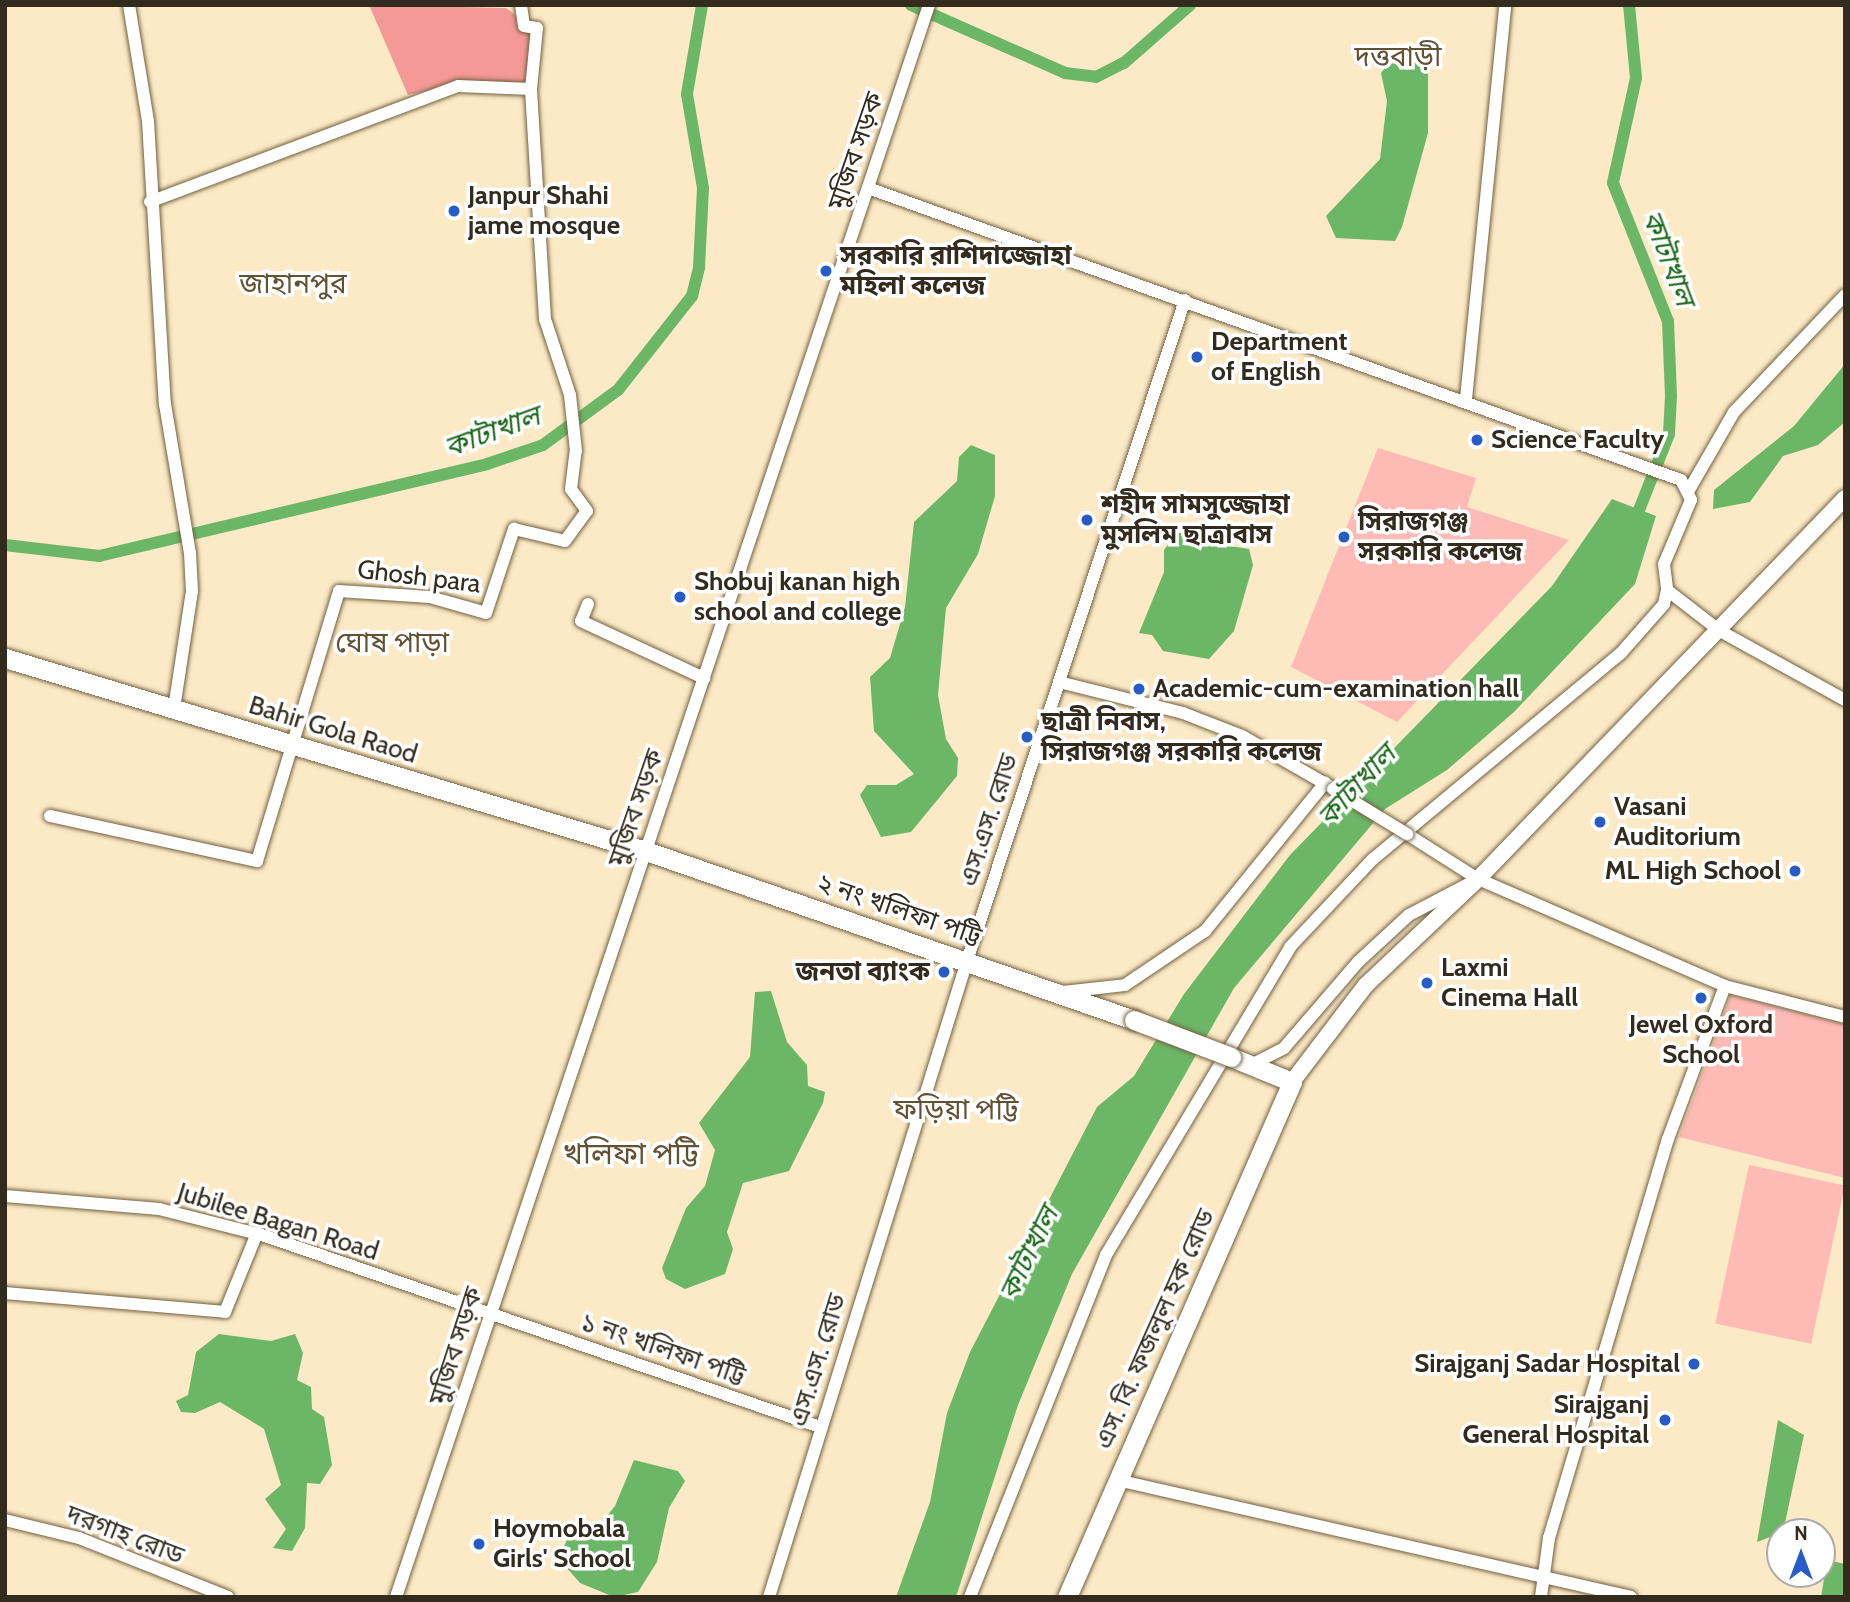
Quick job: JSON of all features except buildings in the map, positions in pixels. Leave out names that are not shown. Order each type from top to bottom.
[{"type":"main road","name":"Bahir Gola Raod","points":[[5,658],[646,851]]},
{"type":"main road","name":"২ নং খলিফা পট্টি","points":[[646,851],[1059,993],[1292,1082]]},
{"type":"main road","name":"এস. বি. ফজলুল হক রোড","points":[[1067,1597],[1292,1082]]},
{"type":"street","points":[[129,5],[148,121],[150,202],[165,404],[190,553],[192,591],[174,709]]},
{"type":"street","points":[[150,202],[458,86],[531,89],[537,28],[524,26],[521,5]]},
{"type":"street","name":"মুজিব সড়ক","points":[[396,1597],[929,5]]},
{"type":"street","points":[[1466,399],[1504,5]]},
{"type":"street","name":"Ghosh para","points":[[287,745],[339,591],[430,597],[486,613],[514,529],[572,539],[587,511],[571,489],[576,451],[570,395],[545,319],[531,89]]},
{"type":"street","points":[[868,188],[1630,457],[1685,485]]},
{"type":"street","points":[[971,1597],[1106,1255],[1290,947],[1373,859],[1621,653],[1664,604],[1667,590],[1664,564],[1689,507],[1685,485],[1734,412],[1845,295]]},
{"type":"street","name":"এস.এস. রোড","points":[[769,1597],[967,961],[1185,300]]},
{"type":"street","points":[[1292,1082],[1366,985],[1478,879],[1720,631],[1845,498]]},
{"type":"street","points":[[1667,590],[1720,631],[1845,700]]},
{"type":"street","points":[[588,604],[581,621],[704,678]]},
{"type":"street","points":[[1059,681],[1183,713],[1242,736],[1329,786],[1478,879],[1726,986],[1845,1017]]},
{"type":"street","points":[[50,816],[257,861],[287,745]]},
{"type":"street","points":[[1059,993],[1125,985],[1205,931],[1329,786]]},
{"type":"street","points":[[1250,1065],[1284,1048],[1349,973],[1409,915],[1478,879]]},
{"type":"street","points":[[1349,973],[1366,985]]},
{"type":"street","points":[[1541,1597],[1541,1574],[1668,1139],[1726,986]]},
{"type":"street","name":"Jubilee Bagan Road","points":[[5,1196],[159,1209],[257,1233],[491,1314]]},
{"type":"street","points":[[5,1293],[225,1312],[257,1233]]},
{"type":"street","name":"১ নং খলিফা পট্টি","points":[[491,1314],[820,1427]]},
{"type":"street","points":[[1117,1480],[1213,1506],[1541,1574],[1632,1597]]},
{"type":"street","name":"দরগাহ রোড","points":[[5,1521],[79,1538],[228,1597]]},
{"type":"shaded area","points":[[369,5],[506,8],[533,27],[531,89],[439,88],[408,95]]},
{"type":"shaded area","points":[[1378,448],[1476,478],[1467,507],[1569,540],[1397,722],[1291,667]]},
{"type":"shaded area","points":[[1731,995],[1845,1024],[1845,1178],[1679,1137]]},
{"type":"shaded area","points":[[1749,1165],[1845,1185],[1811,1344],[1715,1323]]},
{"type":"water","points":[[1420,60],[1428,71],[1428,133],[1402,227],[1395,241],[1336,238],[1326,216],[1380,159],[1387,101],[1381,73],[1388,64]]},
{"type":"water","points":[[1845,364],[1845,422],[1818,445],[1783,456],[1750,502],[1713,509],[1714,490],[1794,426]]},
{"type":"water","points":[[971,445],[995,455],[995,496],[978,554],[946,608],[938,695],[946,739],[958,758],[957,776],[911,832],[881,837],[860,795],[867,785],[896,785],[914,774],[874,731],[870,677],[890,658],[905,607],[914,522],[957,481],[959,457]]},
{"type":"water","points":[[1612,499],[1656,516],[1635,584],[1514,712],[1447,770],[1385,809],[1234,988],[1072,1274],[1018,1405],[956,1597],[896,1597],[930,1502],[947,1413],[970,1352],[1097,1107],[1134,1076],[1184,994],[1290,855],[1552,586]]},
{"type":"water","points":[[1182,527],[1197,529],[1206,542],[1249,549],[1253,565],[1234,631],[1209,659],[1163,651],[1152,635],[1139,633],[1164,572],[1164,550]]},
{"type":"water","points":[[771,991],[787,1042],[807,1065],[808,1086],[825,1092],[823,1103],[789,1171],[743,1183],[727,1232],[733,1249],[725,1274],[685,1289],[666,1279],[662,1268],[686,1208],[705,1186],[715,1150],[699,1123],[750,1057],[755,992]]},
{"type":"water","points":[[219,1334],[271,1341],[295,1334],[303,1353],[297,1380],[311,1387],[312,1409],[324,1417],[332,1465],[320,1484],[307,1483],[305,1528],[292,1551],[273,1548],[286,1529],[265,1499],[281,1485],[264,1429],[220,1402],[195,1413],[181,1412],[176,1401],[188,1395],[196,1352]]},
{"type":"water","points":[[1778,1420],[1804,1435],[1786,1518],[1766,1518],[1766,1539],[1757,1542]]},
{"type":"water","points":[[634,1460],[678,1471],[685,1481],[669,1508],[657,1562],[638,1592],[614,1597],[580,1583],[558,1558],[575,1524],[602,1522],[615,1506]]},
{"type":"water","points":[[1836,1562],[1845,1564],[1845,1597],[1821,1597],[1822,1588],[1836,1588]]},
{"type":"waterway","name":"কাটাখাল","points":[[5,545],[99,556],[487,464],[543,445],[618,390],[692,296],[699,267],[703,188],[687,94],[702,5]]},
{"type":"waterway","name":"কাটাখাল","points":[[911,5],[1065,73],[1096,77],[1124,63],[1190,5]]},
{"type":"waterway","name":"কাটাখাল","points":[[1629,5],[1636,78],[1613,183],[1668,321],[1671,396],[1669,434],[1634,523]]},
{"type":"place","name":"Janpur Shahi jame mosque","points":[[454,211]]},
{"type":"place","name":"সরকারি রাশিদাজ্জোহা মহিলা কলেজ","points":[[826,271]]},
{"type":"place","name":"Department of English","points":[[1197,357]]},
{"type":"place","name":"Science Faculty","points":[[1477,440]]},
{"type":"place","name":"শহীদ সামসুজ্জোহা মুসলিম ছাত্রাবাস","points":[[1087,520]]},
{"type":"place","name":"সিরাজগঞ্জ সরকারি কলেজ","points":[[1344,537]]},
{"type":"place","name":"Shobuj kanan high school and college","points":[[680,597]]},
{"type":"place","name":"Academic-cum-examination hall","points":[[1139,689]]},
{"type":"place","name":"ছাত্রী নিবাস, সিরাজগঞ্জ সরকারি কলেজ","points":[[1027,737]]},
{"type":"place","name":"Vasani Auditorium","points":[[1600,822]]},
{"type":"place","name":"ML High School","points":[[1795,871]]},
{"type":"place","name":"জনতা ব্যাংক","points":[[944,972]]},
{"type":"place","name":"Laxmi Cinema Hall","points":[[1427,983]]},
{"type":"place","name":"Jewel Oxford School","points":[[1701,998]]},
{"type":"place","name":"Sirajganj Sadar Hospital","points":[[1694,1364]]},
{"type":"place","name":"Sirajganj General Hospital","points":[[1665,1420]]},
{"type":"place","name":"Hoymobala Girls' School","points":[[479,1544]]},
{"type":"district","name":"দত্তবাড়ী","points":[[1398,56]]},
{"type":"district","name":"জাহানপুর","points":[[293,283]]},
{"type":"district","name":"ঘোষ পাড়া","points":[[392,642]]},
{"type":"district","name":"ফড়িয়া পট্টি","points":[[956,1109]]},
{"type":"district","name":"খলিফা পট্টি","points":[[631,1154]]}]
